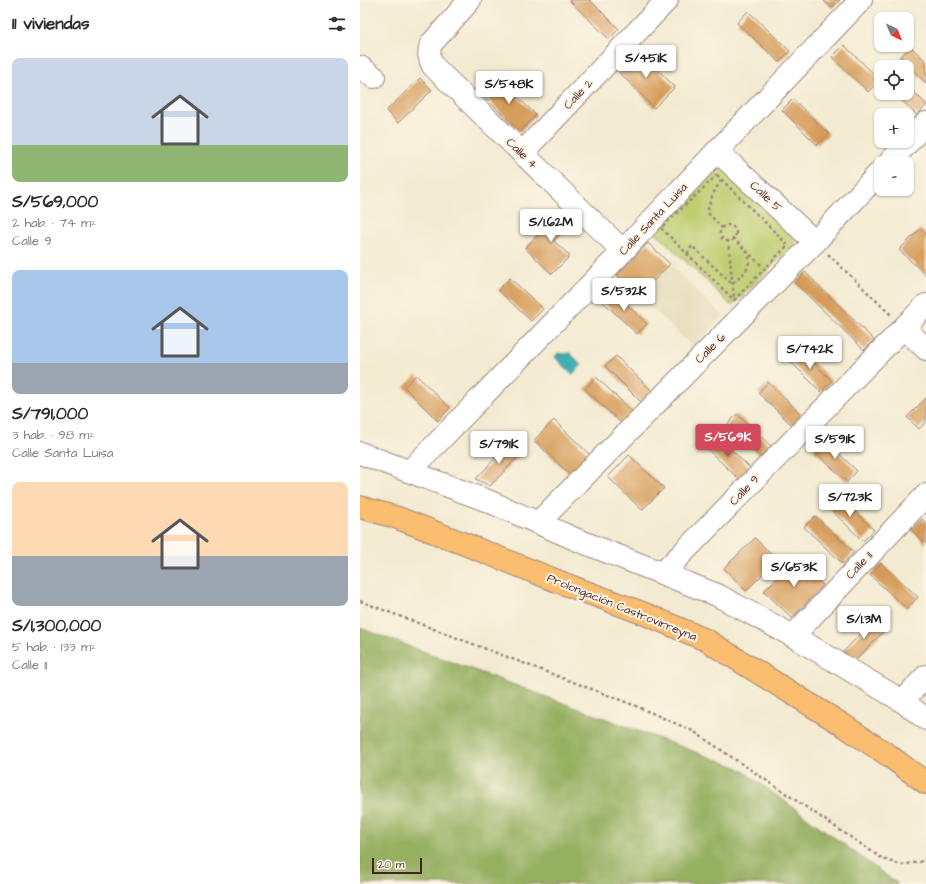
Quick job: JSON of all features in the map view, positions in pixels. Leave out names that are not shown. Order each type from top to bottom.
[{"type":"main road","name":"Prolongación Castrovirreyna","points":[[360,507],[398,518],[458,541],[562,583],[645,614],[706,640],[843,725],[926,783]]},
{"type":"street","name":"Calle 4","points":[[470,0],[431,44],[429,59],[433,66],[623,251]]},
{"type":"street","name":"Calle 2","points":[[522,153],[667,0]]},
{"type":"street","name":"Calle Santa Luisa","points":[[410,471],[623,251],[861,0]]},
{"type":"street","points":[[895,156],[926,123]]},
{"type":"street","name":"Calle 5","points":[[717,151],[815,242]]},
{"type":"street","name":"Calle 6","points":[[538,523],[815,242],[874,179]]},
{"type":"street","name":"Calle 9","points":[[663,573],[926,305]]},
{"type":"street","points":[[904,328],[926,349]]},
{"type":"street","points":[[360,453],[488,501],[575,539],[717,595],[793,636],[902,701],[926,719]]},
{"type":"street","name":"Calle 11","points":[[793,636],[926,495]]},
{"type":"street","points":[[902,701],[926,676]]},
{"type":"path","points":[[717,175],[788,245],[734,300],[660,228],[717,175]]},
{"type":"path","points":[[722,180],[713,194],[708,207],[708,213],[722,228]]},
{"type":"path","points":[[726,225],[730,225],[735,230],[734,238],[726,240],[722,238],[720,231],[726,225]]},
{"type":"path","points":[[734,238],[765,268]]},
{"type":"path","points":[[728,240],[734,300]]},
{"type":"path","points":[[815,242],[904,328]]},
{"type":"path","points":[[686,254],[692,246],[732,284]]},
{"type":"path","points":[[732,284],[749,266],[748,252]]},
{"type":"path","points":[[360,601],[636,706],[693,732],[883,859],[901,865],[920,862],[926,858]]},
{"type":"shaded area","points":[[648,243],[723,316],[693,347],[617,275]]},
{"type":"green space","points":[[720,163],[797,241],[732,306],[653,230]]},
{"type":"green space","points":[[360,628],[739,768],[898,884],[360,884]]},
{"type":"water","points":[[558,353],[570,353],[582,365],[572,375],[555,357]]},
{"type":"building","points":[[569,0],[590,0],[619,29],[609,39]]},
{"type":"building","points":[[823,0],[840,0],[832,8]]},
{"type":"building","points":[[748,11],[790,51],[779,62],[737,23]]},
{"type":"building","points":[[844,45],[874,74],[874,86],[868,92],[832,57]]},
{"type":"building","points":[[638,50],[675,87],[654,108],[617,70]]},
{"type":"building","points":[[914,50],[926,61],[926,83],[914,71],[914,60],[903,60],[900,57],[906,52],[914,52]]},
{"type":"building","points":[[420,78],[432,90],[398,123],[386,111]]},
{"type":"building","points":[[498,78],[536,115],[520,132],[482,94]]},
{"type":"building","points":[[914,92],[926,104],[926,106],[917,115],[914,112],[914,108],[910,108],[901,100],[914,100]]},
{"type":"building","points":[[793,99],[829,134],[817,145],[782,110]]},
{"type":"building","points":[[563,209],[574,220],[554,241],[570,256],[552,274],[525,248]]},
{"type":"building","points":[[920,229],[926,234],[926,275],[899,250]]},
{"type":"building","points":[[648,243],[670,264],[639,296],[617,275]]},
{"type":"building","points":[[805,272],[874,340],[864,350],[795,283]]},
{"type":"building","points":[[510,278],[543,309],[531,321],[498,290]]},
{"type":"building","points":[[611,289],[647,324],[637,334],[601,300]]},
{"type":"building","points":[[799,348],[832,381],[821,392],[788,359]]},
{"type":"building","points":[[616,356],[653,392],[642,403],[605,366]]},
{"type":"building","points":[[416,375],[450,408],[438,421],[404,387]]},
{"type":"building","points":[[596,377],[633,412],[622,424],[585,389]]},
{"type":"building","points":[[768,382],[803,416],[793,426],[758,393]]},
{"type":"building","points":[[926,398],[926,422],[919,429],[907,417]]},
{"type":"building","points":[[737,414],[774,449],[764,460],[727,425]]},
{"type":"building","points":[[554,420],[590,455],[570,475],[534,440]]},
{"type":"building","points":[[716,435],[752,470],[741,481],[705,447]]},
{"type":"building","points":[[824,439],[857,471],[847,482],[813,450]]},
{"type":"building","points":[[509,443],[521,454],[490,486],[476,479]]},
{"type":"building","points":[[629,455],[664,488],[642,510],[608,477]]},
{"type":"building","points":[[837,494],[874,530],[863,541],[826,505]]},
{"type":"building","points":[[815,516],[854,552],[843,564],[804,527]]},
{"type":"building","points":[[922,519],[926,523],[926,544],[911,530]]},
{"type":"building","points":[[755,538],[777,560],[746,591],[724,568]]},
{"type":"building","points":[[796,559],[823,585],[792,618],[764,591]]},
{"type":"building","points":[[881,563],[918,597],[907,609],[870,575]]},
{"type":"building","points":[[876,618],[887,628],[853,663],[842,653]]}]
